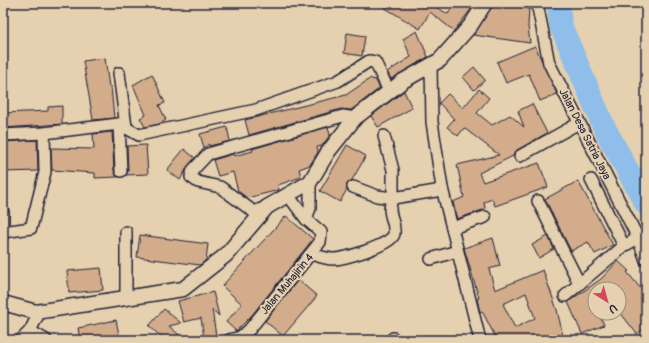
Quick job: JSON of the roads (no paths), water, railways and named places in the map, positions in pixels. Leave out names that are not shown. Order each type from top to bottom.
[{"type":"street","points":[[306,219],[310,208],[310,182],[328,152],[356,118],[403,81],[440,60],[461,37],[485,3]]},
{"type":"street","name":"Jalan Desa Satria Jaya","points":[[538,3],[549,63],[638,238],[646,260]]},
{"type":"street","points":[[3,135],[44,133],[123,125],[139,135],[182,128],[256,110],[338,81],[369,61],[374,62],[389,92]]},
{"type":"street","points":[[431,66],[432,122],[442,188],[480,340]]},
{"type":"street","points":[[119,73],[123,125],[122,171]]},
{"type":"street","points":[[260,210],[220,187],[198,182],[191,177],[193,170],[208,154],[343,116],[356,118]]},
{"type":"street","points":[[520,156],[579,123]]},
{"type":"street","points":[[3,232],[31,228],[44,172],[44,133]]},
{"type":"street","points":[[312,254],[332,259],[354,254],[386,243],[392,238],[394,234],[390,204],[393,198],[393,170],[384,136]]},
{"type":"street","points":[[591,180],[624,246]]},
{"type":"street","points":[[3,303],[36,312],[183,289],[212,267],[226,254],[260,210],[310,182]]},
{"type":"street","points":[[353,188],[378,196],[393,198],[436,191],[442,188]]},
{"type":"street","points":[[287,194],[306,219]]},
{"type":"street","points":[[538,200],[579,283]]},
{"type":"street","points":[[3,212],[3,224]]},
{"type":"street","points":[[452,228],[485,217]]},
{"type":"street","name":"Jalan Muhajirin 4","points":[[229,340],[240,337],[249,330],[312,254],[320,242],[322,234],[306,219]]},
{"type":"street","points":[[126,232],[126,298]]},
{"type":"street","points":[[565,296],[624,246],[638,238]]},
{"type":"street","points":[[431,258],[457,251]]},
{"type":"street","points":[[21,340],[30,331],[40,311]]},
{"type":"street","points":[[30,331],[46,340]]},
{"type":"waterway","points":[[558,3],[561,26],[604,127],[646,204]]}]
